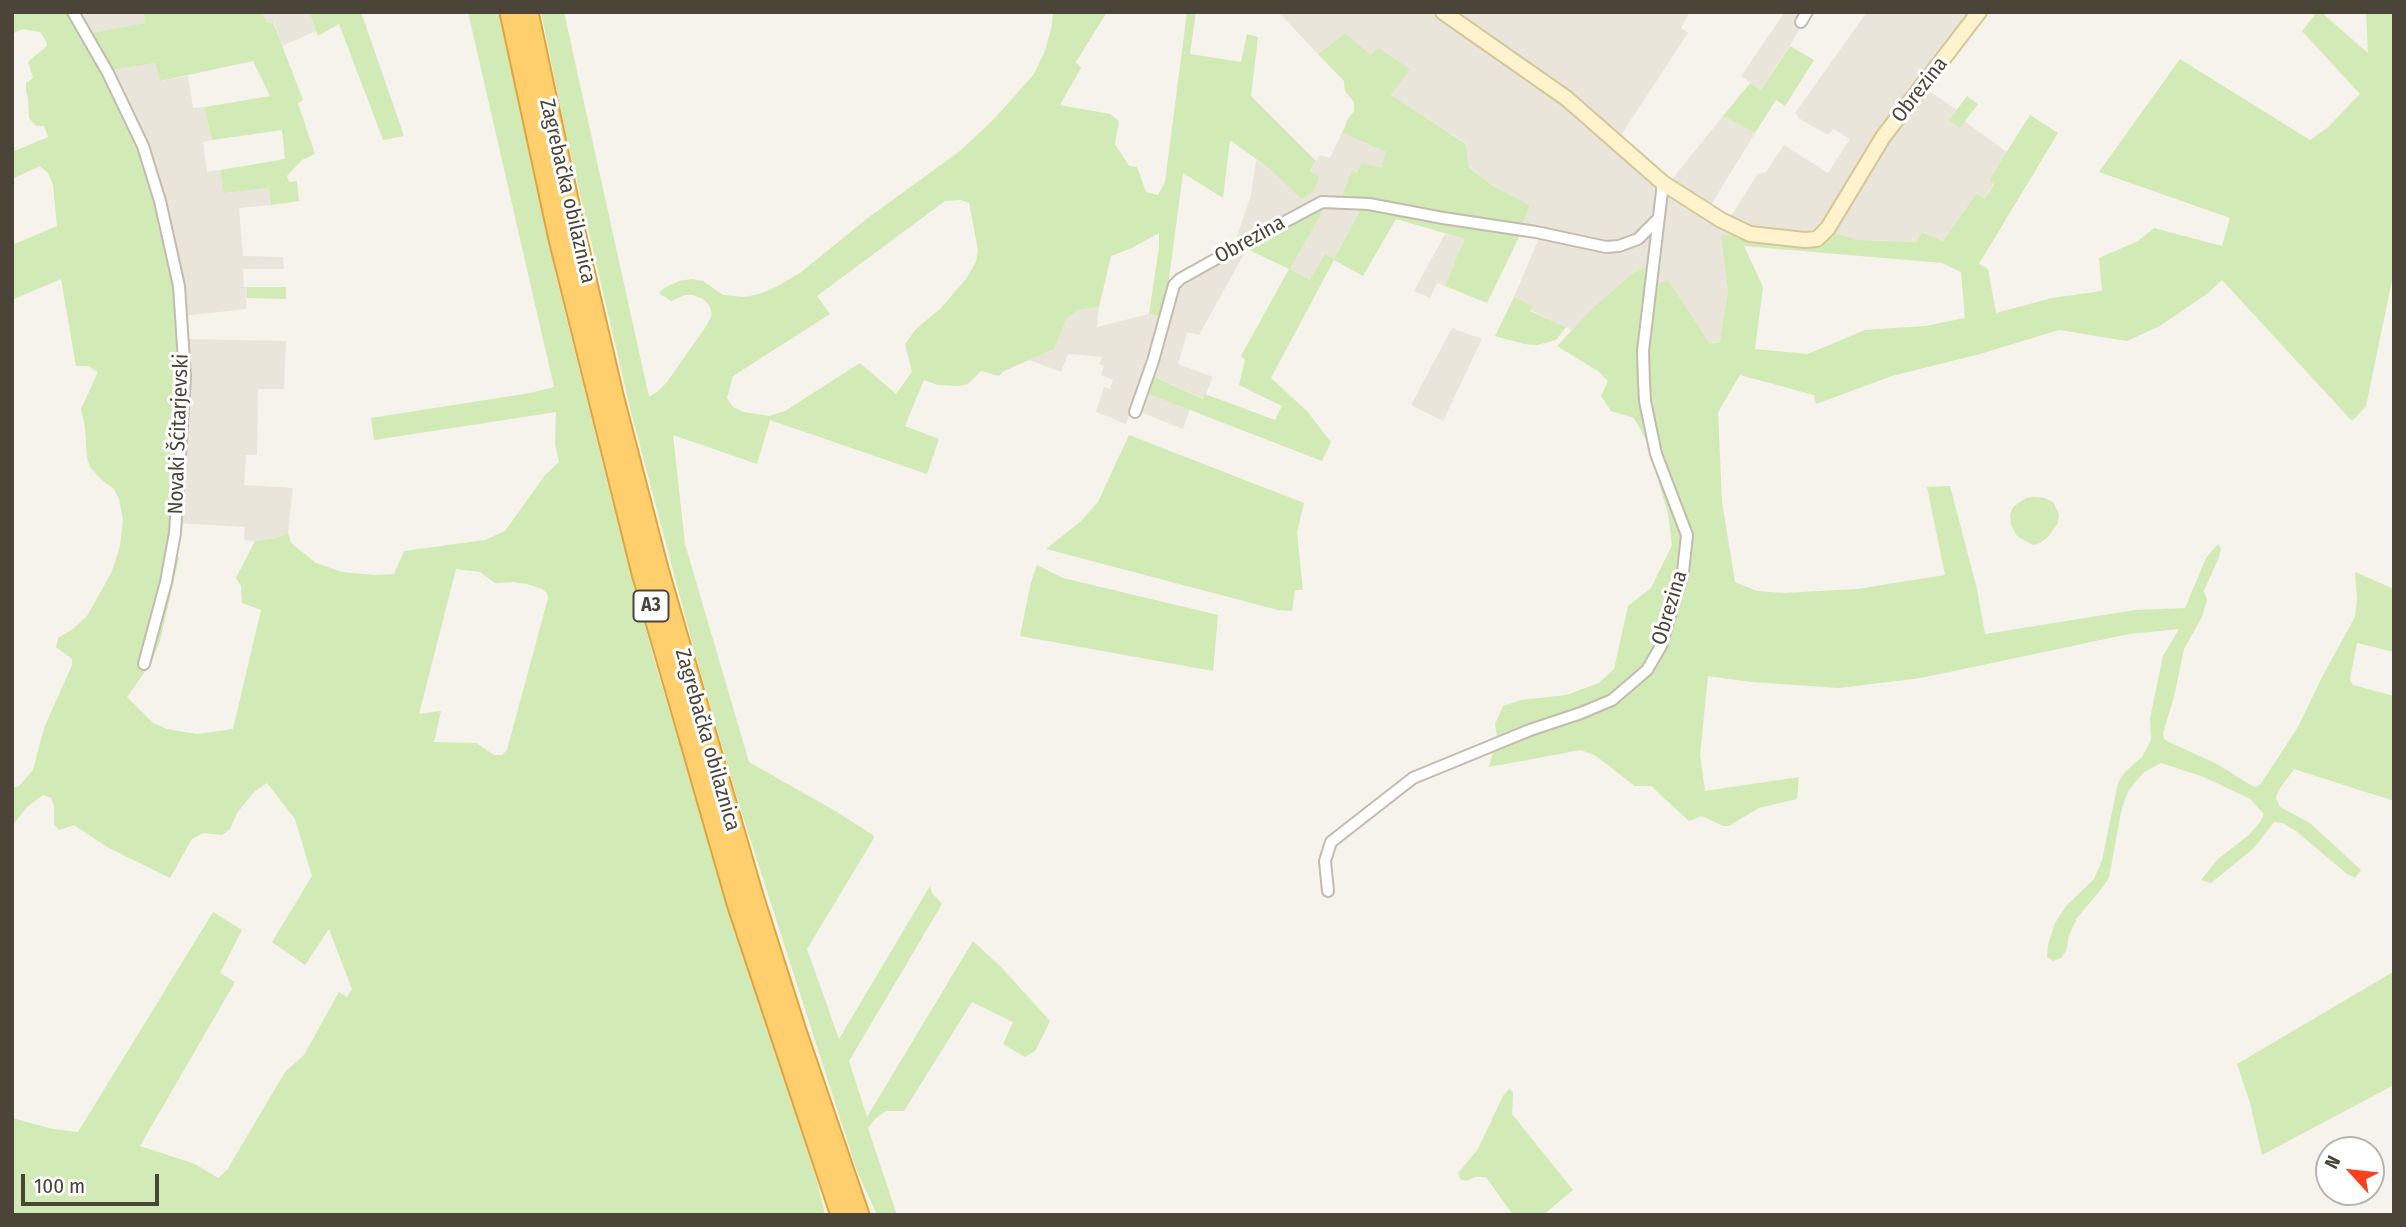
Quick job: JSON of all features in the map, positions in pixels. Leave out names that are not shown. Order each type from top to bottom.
[{"type":"highway","name":"Zagrebačka obilaznica","points":[[510,12],[559,239],[645,586],[737,903],[841,1215]]},
{"type":"highway","name":"Zagrebačka obilaznica","points":[[528,12],[581,258],[658,569],[753,896],[859,1215]]},
{"type":"street","name":"Novaki Šćitarjevski","points":[[73,12],[114,85],[143,146],[160,201],[178,286],[185,376],[175,533],[166,582],[144,663]]},
{"type":"street","name":"Obrezina","points":[[1443,12],[1566,98],[1663,183],[1721,220],[1750,234],[1790,239],[1817,239],[1828,228],[1883,137],[1979,12]]},
{"type":"street","name":"Obrezina","points":[[1328,891],[1325,861],[1331,842],[1413,778],[1612,700],[1647,670],[1661,646],[1683,572],[1687,535],[1656,454],[1645,401],[1643,351],[1663,183]]},
{"type":"street","name":"Obrezina","points":[[1135,412],[1174,285],[1180,279],[1322,202],[1369,204],[1526,230],[1606,247],[1619,246],[1638,239],[1658,219]]},
{"type":"shaded area","points":[[77,12],[144,12],[146,23],[89,33]]},
{"type":"shaded area","points":[[262,12],[309,12],[316,31],[282,46],[274,22],[267,23]]},
{"type":"shaded area","points":[[1278,12],[1690,12],[1681,28],[1688,33],[1619,138],[1669,183],[1723,116],[1755,133],[1711,205],[1729,219],[1757,175],[1766,172],[1784,145],[1828,173],[1850,139],[1833,129],[1828,135],[1800,119],[1795,113],[1867,12],[1985,12],[1926,89],[1957,110],[1950,120],[1960,127],[1964,121],[2007,152],[1989,179],[1994,183],[1985,199],[1976,194],[1943,241],[1923,232],[1916,242],[1858,240],[1832,232],[1825,241],[1721,236],[1728,291],[1721,341],[1710,344],[1668,281],[1649,287],[1647,266],[1633,273],[1572,330],[1530,310],[1531,306],[1514,297],[1539,238],[1522,226],[1530,205],[1493,186],[1469,166],[1466,143],[1393,97],[1391,94],[1410,69],[1371,55],[1345,33],[1318,54]]},
{"type":"shaded area","points":[[1785,12],[1811,12],[1761,90],[1741,76]]},
{"type":"shaded area","points":[[155,63],[160,81],[188,76],[193,108],[204,107],[212,140],[203,142],[207,172],[220,170],[224,193],[269,188],[271,205],[239,208],[243,256],[283,257],[284,269],[243,269],[244,287],[247,287],[246,309],[183,316],[111,70]]},
{"type":"shaded area","points":[[1342,133],[1386,152],[1382,168],[1352,172],[1342,196],[1306,204],[1234,245],[1251,195],[1256,160],[1271,170],[1301,199],[1310,171],[1320,155],[1330,158]]},
{"type":"shaded area","points":[[1327,204],[1362,207],[1334,259],[1310,280],[1290,269]]},
{"type":"shaded area","points":[[1445,234],[1466,239],[1445,286],[1437,283],[1430,298],[1414,291]]},
{"type":"shaded area","points":[[1250,243],[1199,335],[1187,332],[1178,364],[1213,377],[1204,399],[1152,376],[1179,284]]},
{"type":"shaded area","points":[[1099,307],[1097,327],[1149,314],[1161,316],[1126,424],[1096,412],[1104,387],[1110,389],[1113,380],[1101,375],[1104,366],[1099,364],[1102,357],[1068,354],[1061,372],[1029,360],[1054,349],[1067,318],[1078,310]]},
{"type":"shaded area","points":[[1452,328],[1482,339],[1443,421],[1411,405]]},
{"type":"shaded area","points":[[185,339],[286,341],[284,389],[258,389],[257,455],[246,455],[244,485],[293,488],[288,533],[277,538],[244,540],[245,527],[178,523]]},
{"type":"shaded area","points":[[1146,393],[1190,409],[1183,429],[1138,411]]},
{"type":"green space","points":[[12,12],[69,12],[142,153],[161,216],[174,282],[181,387],[174,548],[179,558],[160,641],[151,663],[127,697],[153,723],[167,729],[197,734],[233,729],[261,610],[242,603],[241,586],[236,578],[255,541],[277,538],[288,533],[291,543],[316,563],[342,572],[394,574],[404,551],[485,540],[505,531],[545,475],[559,462],[555,444],[556,412],[374,440],[371,418],[554,387],[468,12],[500,12],[557,280],[652,652],[730,915],[816,1177],[825,1215],[12,1215],[12,1118],[53,1129],[78,1132],[213,912],[242,930],[220,973],[235,982],[140,1146],[195,1164],[218,1178],[227,1170],[285,1072],[304,1055],[339,992],[347,997],[352,989],[329,929],[305,965],[272,942],[312,876],[295,819],[267,783],[255,791],[237,813],[230,829],[222,835],[203,833],[192,839],[170,878],[107,847],[74,825],[59,830],[54,824],[51,798],[43,795],[27,807],[12,826],[12,788],[19,786],[33,770],[44,728],[72,665],[72,659],[56,647],[58,638],[87,616],[100,593],[112,571],[120,546],[123,520],[114,489],[90,467],[87,458],[81,409],[98,372],[88,366],[76,366],[61,279],[12,300],[12,245],[57,226],[53,185],[48,173],[40,166],[12,179],[12,152],[48,137],[44,126],[36,126],[29,118],[26,91],[26,83],[33,78],[28,62],[47,46],[46,41],[40,32],[22,29],[12,34]],"holes":[[[456,569],[480,572],[495,583],[514,582],[542,589],[548,598],[507,750],[502,755],[494,755],[476,743],[434,742],[441,711],[419,714]]]},
{"type":"green space","points":[[144,12],[262,12],[267,23],[273,22],[303,100],[298,103],[315,154],[302,160],[287,176],[289,182],[297,181],[299,201],[271,205],[269,188],[224,193],[220,170],[285,159],[282,130],[212,140],[204,107],[270,96],[253,61],[160,81],[155,63],[111,70],[89,33],[145,23]]},
{"type":"green space","points":[[309,12],[361,12],[404,136],[383,140],[339,24],[318,36]]},
{"type":"green space","points":[[541,12],[564,12],[649,397],[667,382],[712,314],[703,299],[685,295],[671,301],[659,293],[664,288],[692,279],[703,281],[723,295],[745,297],[776,287],[800,273],[869,217],[960,151],[994,119],[1034,74],[1045,51],[1053,12],[1107,12],[1076,62],[1081,68],[1060,105],[1110,114],[1119,121],[1115,144],[1129,166],[1137,167],[1146,192],[1158,195],[1165,182],[1187,12],[1196,12],[1190,54],[1241,62],[1247,34],[1258,37],[1251,96],[1316,161],[1310,171],[1319,177],[1314,191],[1301,199],[1271,170],[1230,140],[1223,198],[1183,173],[1168,286],[1161,316],[1149,314],[1159,233],[1111,256],[1099,307],[1078,310],[1067,318],[1054,349],[1004,371],[999,376],[981,371],[968,384],[938,385],[924,380],[905,426],[939,439],[927,474],[770,420],[757,464],[673,435],[685,544],[749,762],[837,812],[874,838],[807,949],[839,1039],[930,886],[932,893],[942,904],[849,1061],[867,1117],[973,941],[1002,968],[1050,1021],[1035,1051],[1025,1057],[1003,1044],[1013,1022],[972,1002],[904,1111],[886,1111],[868,1128],[897,1215],[877,1215],[857,1171],[738,801],[696,657],[630,408],[564,125]],"holes":[[[961,200],[969,203],[978,250],[976,262],[966,279],[941,308],[916,329],[905,344],[912,372],[896,394],[860,363],[785,411],[769,416],[744,412],[733,407],[727,398],[733,376],[830,314],[817,296],[945,201]]]},
{"type":"green space","points":[[2317,12],[2321,12],[2368,53],[2366,12],[2394,12],[2394,271],[2366,406],[2352,421],[2222,280],[2160,326],[2127,341],[2059,330],[1980,354],[1892,376],[1816,404],[1814,395],[1740,375],[1718,412],[1722,502],[1735,582],[1757,591],[1784,593],[1857,589],[1945,575],[1927,487],[1950,486],[1977,589],[1985,634],[2135,610],[2185,608],[2206,558],[2218,544],[2221,549],[2219,557],[2204,591],[2207,600],[2202,617],[2184,649],[2163,733],[2164,739],[2169,742],[2217,764],[2254,787],[2260,785],[2298,727],[2355,617],[2355,572],[2394,589],[2394,652],[2357,643],[2350,679],[2353,685],[2394,696],[2394,801],[2294,769],[2276,798],[2280,807],[2310,823],[2361,870],[2355,878],[2296,831],[2283,823],[2274,822],[2254,848],[2211,883],[2201,880],[2218,859],[2249,835],[2264,814],[2250,799],[2204,777],[2161,763],[2144,772],[2128,791],[2121,812],[2109,878],[2077,918],[2061,958],[2053,961],[2047,957],[2055,923],[2066,906],[2094,879],[2102,860],[2118,783],[2125,772],[2142,757],[2151,740],[2150,718],[2163,656],[2179,629],[2129,634],[1921,678],[1839,688],[1708,676],[1700,755],[1705,791],[1799,777],[1797,799],[1759,808],[1729,826],[1702,816],[1689,821],[1651,786],[1635,786],[1596,756],[1581,750],[1489,767],[1497,737],[1495,724],[1503,706],[1521,700],[1566,695],[1599,683],[1614,669],[1628,606],[1651,588],[1672,545],[1668,513],[1651,449],[1634,418],[1611,411],[1601,396],[1608,381],[1598,371],[1557,346],[1591,310],[1633,273],[1647,266],[1649,287],[1668,280],[1710,344],[1720,342],[1728,291],[1721,236],[1736,235],[1755,239],[1832,232],[1858,240],[1916,242],[1922,232],[1943,241],[1976,194],[1985,199],[1994,184],[1989,180],[2030,115],[2058,133],[1979,264],[1988,269],[1996,313],[2052,298],[2102,291],[2099,258],[2138,241],[2154,228],[2222,246],[2230,218],[2099,172],[2180,59],[2310,140],[2327,128],[2360,94],[2302,31]],"holes":[[[1744,246],[1942,263],[1961,272],[1965,318],[1925,326],[1865,330],[1808,354],[1755,349],[1763,287]]]},
{"type":"green space","points":[[1345,33],[1371,55],[1378,48],[1410,69],[1391,95],[1466,144],[1469,167],[1493,186],[1530,205],[1522,226],[1342,196],[1352,171],[1357,172],[1362,163],[1382,168],[1386,152],[1342,133],[1354,111],[1354,102],[1345,91],[1344,81],[1318,54]]},
{"type":"green space","points":[[1790,46],[1814,60],[1785,106],[1776,100],[1755,133],[1723,116],[1750,83],[1761,90]]},
{"type":"green space","points":[[1967,96],[1978,104],[1960,128],[1949,120]]},
{"type":"green space","points":[[1327,204],[1290,269],[1310,280],[1325,254],[1334,259],[1362,207],[1521,233],[1487,303],[1445,286],[1465,239],[1396,219],[1363,276],[1334,260],[1271,378],[1307,411],[1331,442],[1322,461],[1146,393],[1152,376],[1203,399],[1205,394],[1275,420],[1282,406],[1239,385],[1245,360],[1241,356],[1289,269],[1247,249],[1250,243]]},
{"type":"green space","points":[[247,287],[286,287],[286,299],[247,298]]},
{"type":"green space","points":[[1514,297],[1532,306],[1530,311],[1566,327],[1556,340],[1537,345],[1495,336]]},
{"type":"green space","points":[[1129,435],[1304,503],[1297,532],[1303,590],[1295,590],[1292,611],[1278,610],[1046,549],[1081,521],[1098,502]]},
{"type":"green space","points":[[2034,497],[2053,502],[2059,514],[2058,523],[2048,537],[2033,545],[2017,536],[2011,525],[2010,515],[2013,507],[2026,498]]},
{"type":"green space","points":[[1037,565],[1063,578],[1218,615],[1213,671],[1020,636]]},
{"type":"green space","points":[[2393,972],[2394,1085],[2262,1155],[2250,1103],[2237,1064]]},
{"type":"green space","points":[[1509,1089],[1513,1092],[1512,1114],[1573,1190],[1543,1215],[1513,1215],[1486,1177],[1475,1177],[1466,1181],[1460,1179],[1458,1173],[1478,1149],[1503,1096]]}]
